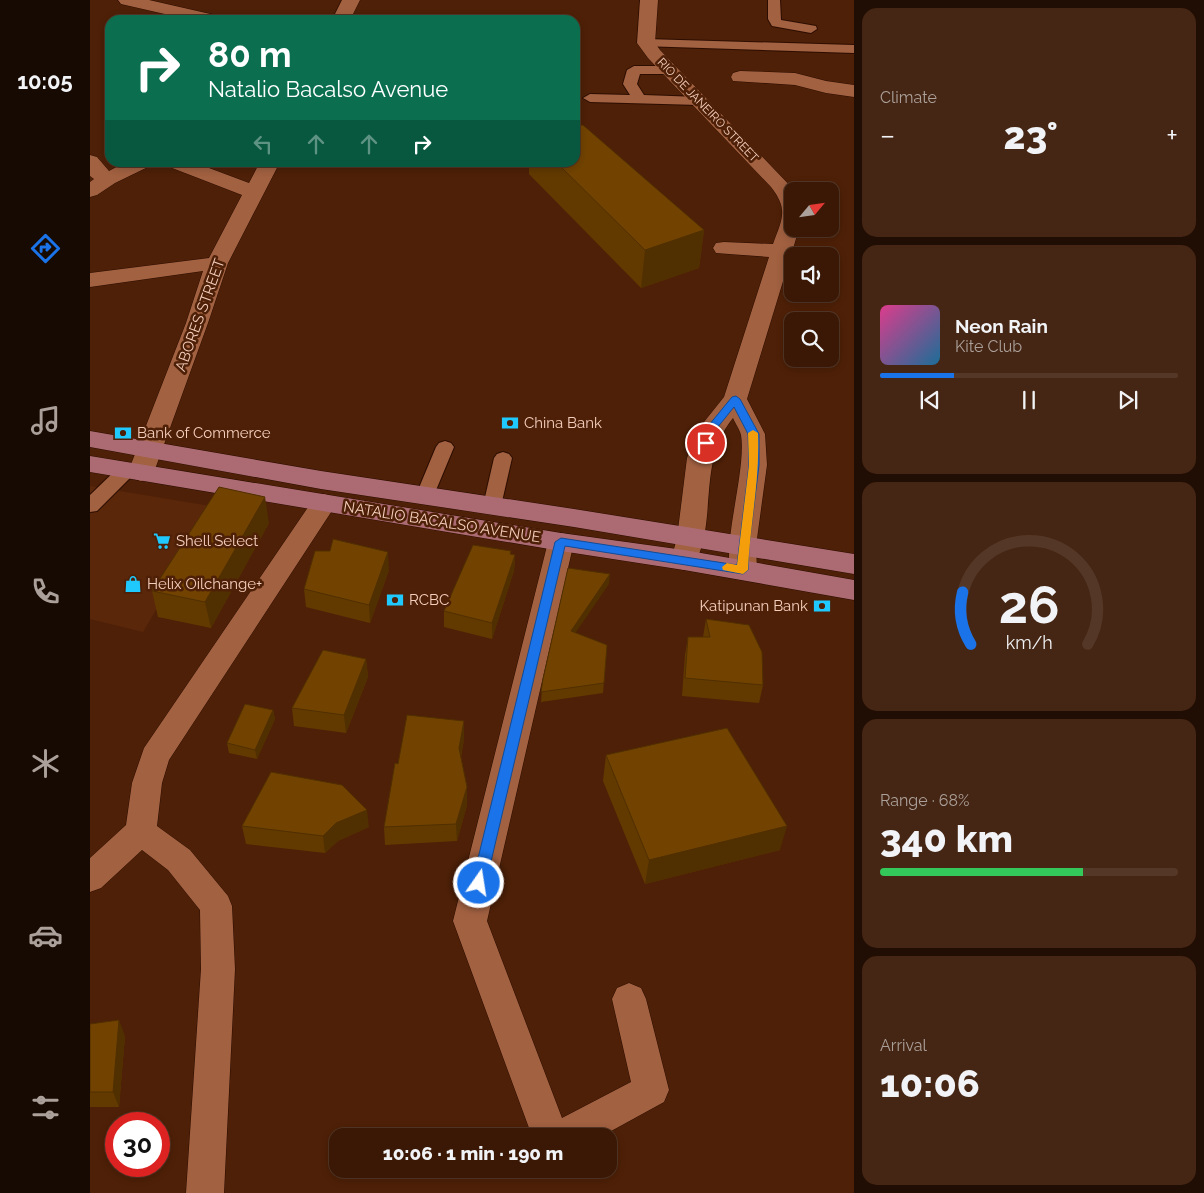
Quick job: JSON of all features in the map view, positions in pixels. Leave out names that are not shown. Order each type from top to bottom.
[{"type":"main road","name":"NATALIO BACALSO AVENUE","points":[[90,439],[139,463],[324,503],[561,542],[687,549]]},
{"type":"main road","name":"NATALIO BACALSO AVENUE","points":[[90,464],[139,463],[321,480],[492,506],[687,549],[743,558],[854,564]]},
{"type":"main road","name":"NATALIO BACALSO AVENUE","points":[[743,558],[854,590]]},
{"type":"street","points":[[127,0],[192,15]]},
{"type":"street","points":[[344,15],[351,0]]},
{"type":"street","name":"RIO DE JANEIRO STREET","points":[[649,0],[646,43],[784,191]]},
{"type":"street","points":[[740,77],[795,79],[854,92]]},
{"type":"street","points":[[90,161],[98,173],[108,179]]},
{"type":"street","points":[[90,191],[108,179],[133,167]]},
{"type":"street","points":[[187,167],[255,193]]},
{"type":"street","name":"ABORES STREET","points":[[139,463],[197,324],[217,263],[268,167]]},
{"type":"street","points":[[687,549],[700,458],[712,427],[736,399],[786,238]]},
{"type":"street","points":[[724,248],[782,251]]},
{"type":"street","points":[[90,280],[217,263]]},
{"type":"street","points":[[736,399],[754,434],[754,465],[743,558]]},
{"type":"street","points":[[90,878],[141,831],[147,783],[155,757],[324,503]]},
{"type":"street","points":[[547,1128],[470,921],[561,542]]},
{"type":"street","points":[[141,831],[179,860],[216,906],[218,969],[205,1193]]},
{"type":"street","points":[[581,1128],[651,1090],[630,999]]},
{"type":"lane","points":[[774,0],[774,19],[777,23],[811,29]]},
{"type":"lane","points":[[646,43],[854,49]]},
{"type":"lane","points":[[639,99],[630,84],[634,70],[670,70]]},
{"type":"lane","points":[[590,98],[699,101]]},
{"type":"lane","points":[[425,495],[445,447]]},
{"type":"lane","points":[[492,506],[503,458]]},
{"type":"lane","points":[[90,506],[139,463]]},
{"type":"shaded area","points":[[90,486],[216,507],[143,632],[90,619]]},
{"type":"building","points":[[580,125],[583,125],[704,230],[645,250],[561,167],[580,167]]},
{"type":"building","points":[[219,487],[265,497],[205,602],[152,591]]},
{"type":"building","points":[[333,539],[388,552],[369,605],[304,589],[315,551],[330,551]]},
{"type":"building","points":[[473,545],[511,551],[510,554],[515,555],[492,623],[444,611]]},
{"type":"building","points":[[568,568],[610,574],[571,631],[607,645],[604,683],[541,692],[543,679]]},
{"type":"building","points":[[706,619],[749,625],[762,652],[763,685],[685,678],[688,637],[710,637]]},
{"type":"building","points":[[323,650],[366,659],[344,715],[292,708]]},
{"type":"building","points":[[245,704],[273,710],[255,750],[227,743]]},
{"type":"building","points":[[407,715],[464,721],[459,748],[467,787],[456,824],[384,827],[395,763],[398,764]]},
{"type":"building","points":[[727,728],[787,826],[649,860],[606,755]]},
{"type":"building","points":[[271,772],[342,785],[367,810],[336,823],[323,836],[242,826]]},
{"type":"building","points":[[119,1020],[113,1092],[90,1092],[90,1024]]},
{"type":"slow traffic","points":[[727,567],[743,570],[744,546],[754,465],[753,433]]},
{"type":"place","name":"China Bank","points":[[510,423]]},
{"type":"place","name":"Bank of Commerce","points":[[123,433]]},
{"type":"place","name":"Shell Select","points":[[162,541]]},
{"type":"place","name":"Helix Oilchange+","points":[[133,584]]},
{"type":"place","name":"RCBC","points":[[395,600]]},
{"type":"place","name":"Katipunan Bank","points":[[822,606]]},
{"type":"route","points":[[479,883],[561,542],[743,570],[744,546],[754,465],[754,434],[736,399],[712,427],[706,443]]}]
